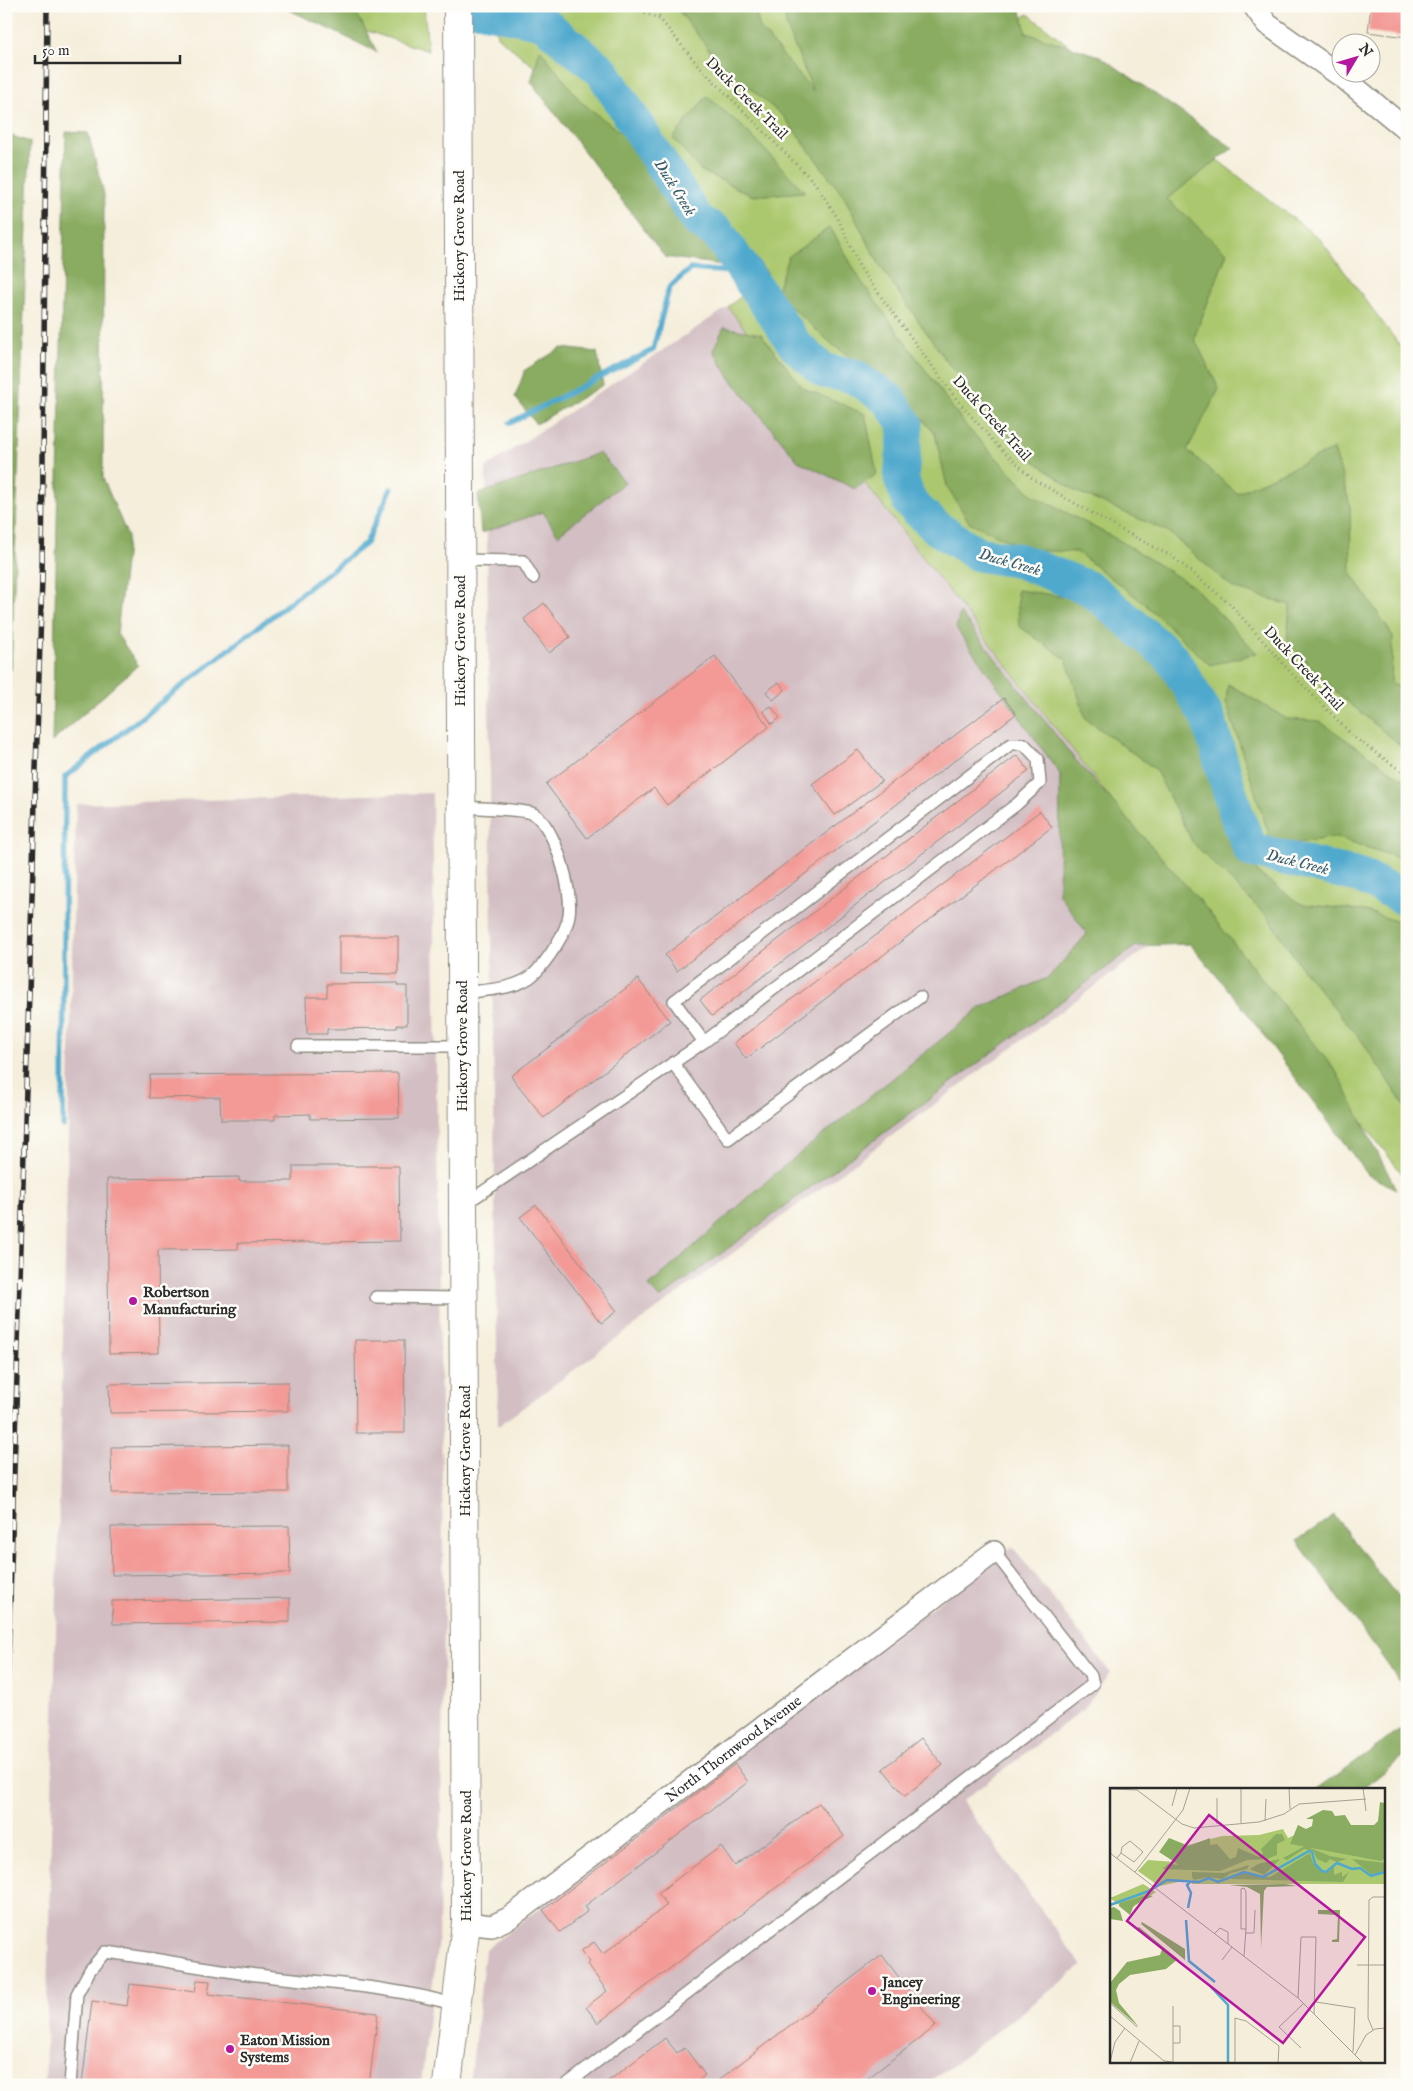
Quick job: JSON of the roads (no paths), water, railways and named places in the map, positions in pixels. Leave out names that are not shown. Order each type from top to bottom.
[{"type":"main road","name":"Hickory Grove Road","points":[[448,2085],[466,1923],[458,6]]},
{"type":"street","points":[[1254,6],[1267,24],[1402,118]]},
{"type":"street","name":"North Thornwood Avenue","points":[[466,1923],[492,1926],[509,1918],[994,1552]]},
{"type":"lane","points":[[460,560],[523,561],[533,578]]},
{"type":"lane","points":[[464,1205],[704,1042],[1017,804],[1040,784],[1038,759],[1024,744],[1011,744],[674,1001],[704,1042]]},
{"type":"lane","points":[[461,807],[532,813],[546,824],[564,866],[569,915],[555,948],[534,975],[510,986],[462,993]]},
{"type":"lane","points":[[673,1063],[728,1139],[920,997]]},
{"type":"lane","points":[[298,1046],[462,1046]]},
{"type":"lane","points":[[376,1297],[464,1298]]},
{"type":"lane","points":[[566,2085],[1093,1684],[1091,1676],[994,1552]]},
{"type":"lane","points":[[70,2085],[77,1994],[90,1970],[105,1952],[247,1974],[352,1984],[420,1994],[456,2005]]},
{"type":"waterway","name":"Duck Creek","points":[[463,6],[542,22],[602,71],[697,220],[718,233],[796,346],[824,371],[853,376],[888,399],[906,425],[901,478],[910,503],[937,528],[978,554],[1020,561],[1091,589],[1172,658],[1208,718],[1237,816],[1251,850],[1361,876],[1407,899]]},
{"type":"waterway","points":[[510,423],[653,350],[669,288],[690,269],[747,273]]},
{"type":"waterway","points":[[63,1126],[65,777],[366,543],[391,489]]},
{"type":"railway","points":[[6,1727],[42,578],[47,6]]},
{"type":"place","name":"Robertson Manufacturing","points":[[133,1301]]},
{"type":"place","name":"Jancey Engineering","points":[[872,1991]]},
{"type":"place","name":"Eaton Mission Systems","points":[[230,2049]]}]
